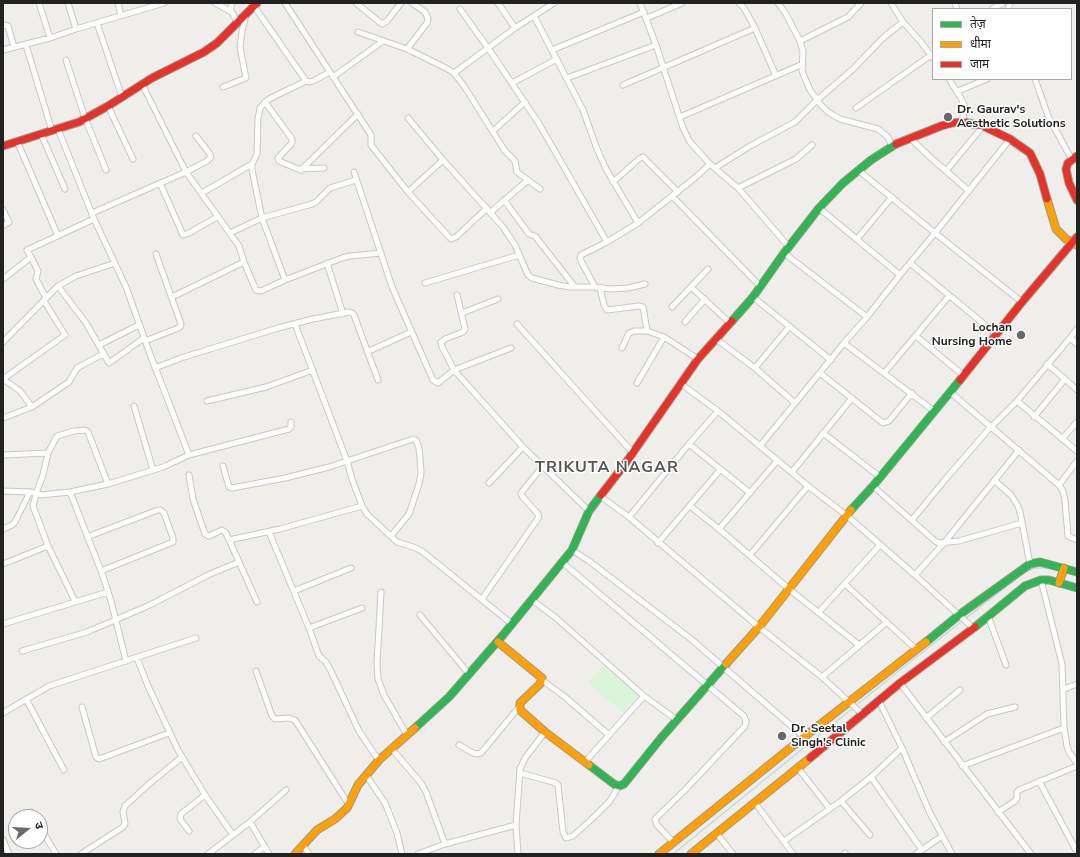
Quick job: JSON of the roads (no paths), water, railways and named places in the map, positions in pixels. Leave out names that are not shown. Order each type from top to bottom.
[{"type":"street","points":[[39,3],[50,38]]},
{"type":"street","points":[[68,3],[76,29]]},
{"type":"street","points":[[118,3],[121,16]]},
{"type":"street","points":[[3,50],[50,38],[164,3]]},
{"type":"street","points":[[215,3],[230,11],[235,16],[242,17]]},
{"type":"street","points":[[230,11],[232,3]]},
{"type":"street","points":[[285,3],[371,135],[371,145],[408,192],[451,239],[504,200],[528,180]]},
{"type":"street","points":[[356,3],[382,24],[387,21],[401,3]]},
{"type":"street","points":[[406,49],[427,23],[428,19],[425,12],[412,3]]},
{"type":"street","points":[[498,3],[515,28]]},
{"type":"street","points":[[454,73],[515,28],[554,3]]},
{"type":"street","points":[[640,3],[647,18],[680,117],[690,142],[710,164],[738,188],[786,250],[867,317]]},
{"type":"street","points":[[647,18],[682,3]]},
{"type":"street","points":[[740,3],[755,28],[776,76]]},
{"type":"street","points":[[778,3],[786,14],[800,42],[803,52],[804,76],[817,100],[828,112],[840,119],[878,129],[888,137],[892,146]]},
{"type":"street","points":[[800,42],[848,17],[861,3]]},
{"type":"street","points":[[856,108],[932,56],[903,22],[891,3]]},
{"type":"street","points":[[994,8],[1003,3]]},
{"type":"street","points":[[3,146],[55,130],[84,118],[108,106],[142,84],[204,52],[217,42],[255,4],[306,81]]},
{"type":"street","points":[[460,9],[542,128],[607,242]]},
{"type":"street","points":[[552,50],[644,12]]},
{"type":"street","points":[[534,16],[583,110],[601,158],[613,182],[638,224]]},
{"type":"street","points":[[223,86],[246,78],[240,47],[242,17]]},
{"type":"street","points":[[715,168],[750,146],[795,122],[817,100],[849,73],[884,37],[903,22]]},
{"type":"street","points":[[97,23],[122,97]]},
{"type":"street","points":[[3,25],[8,26],[14,47]]},
{"type":"street","points":[[623,85],[755,28]]},
{"type":"street","points":[[358,32],[406,49],[454,73],[460,79],[505,151],[515,161],[517,172],[540,189]]},
{"type":"street","points":[[334,77],[383,41]]},
{"type":"street","points":[[26,44],[55,130],[126,287],[144,340],[189,455]]},
{"type":"street","points":[[567,78],[656,45]]},
{"type":"street","points":[[512,83],[557,59]]},
{"type":"street","points":[[66,60],[84,118],[106,170]]},
{"type":"street","points":[[680,117],[803,64]]},
{"type":"street","points":[[285,280],[262,218],[252,170],[252,164],[257,154],[258,113],[265,102],[282,92],[306,81],[314,81],[330,72]]},
{"type":"street","points":[[950,80],[958,91],[964,105],[963,122]]},
{"type":"street","points":[[958,91],[985,80]]},
{"type":"street","points":[[1035,80],[1048,116],[1074,158],[1067,165],[1066,169],[1069,183],[1077,200]]},
{"type":"street","points":[[142,84],[186,172],[239,246],[254,288],[258,292],[327,263],[350,256],[381,253]]},
{"type":"street","points":[[265,102],[292,139],[292,143],[278,158],[279,161],[301,170],[324,168]]},
{"type":"street","points":[[493,130],[525,102]]},
{"type":"street","points":[[108,106],[133,160]]},
{"type":"street","points":[[301,170],[358,114]]},
{"type":"street","points":[[408,118],[443,160],[489,210],[509,236],[528,275],[532,278],[564,287],[620,288],[645,284]]},
{"type":"street","points":[[295,854],[317,830],[335,819],[349,805],[358,785],[379,760],[432,714],[449,697],[498,642],[563,563],[572,550],[589,511],[634,453],[698,359],[753,297],[786,250],[819,208],[843,183],[871,160],[892,146],[928,130],[952,123],[963,122],[983,126],[1024,148],[1030,153],[1040,174],[1056,229],[1059,234],[1076,242],[1022,302],[964,376],[873,486],[846,515],[759,627],[661,738],[626,782],[622,786],[619,786],[610,801],[594,817],[573,836],[566,838],[563,832],[558,785],[556,783],[520,773]]},
{"type":"street","points":[[946,171],[983,126]]},
{"type":"street","points":[[41,134],[65,190]]},
{"type":"street","points":[[92,213],[186,172],[207,161],[210,157],[196,136]]},
{"type":"street","points":[[910,138],[969,191]]},
{"type":"street","points":[[760,446],[844,342],[867,317],[1010,140]]},
{"type":"street","points":[[18,141],[58,236]]},
{"type":"street","points":[[738,188],[796,159],[812,145]]},
{"type":"street","points":[[613,182],[643,157],[678,192]]},
{"type":"street","points":[[408,192],[443,160]]},
{"type":"street","points":[[202,193],[252,164]]},
{"type":"street","points":[[647,331],[643,307],[639,306],[607,310],[597,287],[580,258],[581,255],[638,224],[710,164]]},
{"type":"street","points":[[858,170],[1022,302]]},
{"type":"street","points":[[354,172],[392,287],[431,377],[435,382],[438,383],[454,370],[510,348]]},
{"type":"street","points":[[230,233],[262,218],[312,204],[330,188],[356,180]]},
{"type":"street","points":[[160,183],[183,235],[217,217]]},
{"type":"street","points":[[672,196],[760,286]]},
{"type":"street","points":[[857,239],[892,197]]},
{"type":"street","points":[[504,200],[529,234],[535,236],[575,287]]},
{"type":"street","points":[[819,208],[900,275]]},
{"type":"street","points":[[3,210],[9,222],[3,226]]},
{"type":"street","points":[[32,407],[20,391],[3,380],[65,335],[45,300],[36,279],[38,271],[27,250],[94,219]]},
{"type":"street","points":[[58,286],[86,323],[109,363],[144,340],[176,329],[180,326],[181,320],[156,254]]},
{"type":"street","points":[[425,283],[519,254]]},
{"type":"street","points":[[3,279],[31,258]]},
{"type":"street","points":[[172,297],[244,262]]},
{"type":"street","points":[[3,342],[58,286],[76,276],[115,263]]},
{"type":"street","points":[[327,263],[343,314]]},
{"type":"street","points":[[910,263],[996,334]]},
{"type":"street","points":[[672,307],[708,269]]},
{"type":"street","points":[[691,287],[730,323]]},
{"type":"street","points":[[457,296],[466,329],[463,332],[441,342],[454,370],[523,448],[589,511]]},
{"type":"street","points":[[885,372],[949,296]]},
{"type":"street","points":[[753,297],[831,360]]},
{"type":"street","points":[[462,312],[498,299]]},
{"type":"street","points":[[685,322],[705,299]]},
{"type":"street","points":[[155,368],[181,358],[295,324],[352,313],[378,380]]},
{"type":"street","points":[[295,324],[347,461],[362,506],[367,514],[397,542],[416,548],[423,552],[512,624]]},
{"type":"street","points":[[517,324],[634,453]]},
{"type":"street","points":[[98,345],[139,325]]},
{"type":"street","points":[[755,368],[789,327]]},
{"type":"street","points":[[912,520],[992,426],[1016,401],[1077,330]]},
{"type":"street","points":[[622,348],[629,333],[634,331],[647,331],[664,337],[698,359]]},
{"type":"street","points":[[367,352],[411,332]]},
{"type":"street","points":[[916,336],[964,376]]},
{"type":"street","points":[[637,383],[664,337]]},
{"type":"street","points":[[1070,338],[1077,344]]},
{"type":"street","points":[[716,339],[755,368],[795,402]]},
{"type":"street","points":[[844,342],[934,411]]},
{"type":"street","points":[[3,418],[32,407],[69,382],[77,368],[103,354]]},
{"type":"street","points":[[1047,364],[1077,390]]},
{"type":"street","points":[[207,401],[266,387],[313,370]]},
{"type":"street","points":[[820,373],[885,423],[889,421],[912,394]]},
{"type":"street","points":[[1034,417],[1065,379]]},
{"type":"street","points":[[681,384],[718,411],[777,461],[846,515],[971,626]]},
{"type":"street","points":[[950,392],[992,426],[1059,485],[1063,491],[1065,501],[1068,536],[1077,540]]},
{"type":"street","points":[[792,472],[852,398]]},
{"type":"street","points":[[1016,401],[1077,451]]},
{"type":"street","points":[[134,406],[154,470]]},
{"type":"street","points":[[629,517],[718,411]]},
{"type":"street","points":[[3,491],[30,492],[42,495],[70,492],[108,484],[154,470],[189,455],[289,429],[291,427],[291,422]]},
{"type":"street","points":[[1062,439],[1077,422]]},
{"type":"street","points":[[75,601],[48,546],[34,510],[33,501],[43,475],[48,453],[57,436],[74,431],[85,430],[88,432],[108,484]]},
{"type":"street","points":[[823,433],[880,477]]},
{"type":"street","points":[[224,466],[229,487],[232,488],[286,478],[347,461],[413,439],[418,442],[421,473],[417,490],[408,514],[391,536]]},
{"type":"street","points":[[689,444],[750,493]]},
{"type":"street","points":[[489,483],[523,448]]},
{"type":"street","points":[[915,575],[944,543],[1019,450]]},
{"type":"street","points":[[3,455],[48,453]]},
{"type":"street","points":[[1059,485],[1077,460]]},
{"type":"street","points":[[719,528],[777,461]]},
{"type":"street","points":[[482,599],[538,519],[538,514],[521,493],[542,467]]},
{"type":"street","points":[[658,543],[720,470]]},
{"type":"street","points":[[189,475],[193,499],[205,534],[209,536],[222,530],[226,533],[257,602]]},
{"type":"street","points":[[995,481],[1011,495],[1020,512],[1030,564]]},
{"type":"street","points":[[750,555],[808,486]]},
{"type":"street","points":[[873,486],[935,541],[944,543],[959,541],[1022,523]]},
{"type":"street","points":[[3,529],[15,522],[30,492]]},
{"type":"street","points":[[70,492],[108,592],[126,661]]},
{"type":"street","points":[[600,496],[629,517],[658,543],[822,678],[860,712]]},
{"type":"street","points":[[229,540],[269,532],[362,506]]},
{"type":"street","points":[[690,506],[719,528],[859,645]]},
{"type":"street","points":[[87,537],[158,510],[164,513],[173,542],[101,571]]},
{"type":"street","points":[[269,532],[309,628],[318,656],[326,662],[359,731],[379,760]]},
{"type":"street","points":[[3,564],[48,546]]},
{"type":"street","points":[[819,612],[846,585],[880,546]]},
{"type":"street","points":[[572,550],[589,561],[685,634],[804,737]]},
{"type":"street","points":[[22,651],[87,632],[150,605],[208,575],[239,562]]},
{"type":"street","points":[[659,854],[804,737],[1030,564],[1040,562],[1077,572]]},
{"type":"street","points":[[563,563],[744,716],[746,723],[745,726],[684,791],[655,819],[657,825],[674,843]]},
{"type":"street","points":[[294,591],[351,568]]},
{"type":"street","points":[[1060,581],[1064,569]]},
{"type":"street","points":[[998,812],[1015,801],[1017,798],[1017,792],[1020,790],[1077,764],[1068,749],[1064,728],[1064,688],[1062,664],[1041,580]]},
{"type":"street","points":[[691,854],[798,768],[860,712],[879,701],[971,626],[988,616],[1025,586],[1041,580],[1048,580],[1060,581],[1077,588]]},
{"type":"street","points":[[846,585],[917,650]]},
{"type":"street","points":[[3,624],[108,592]]},
{"type":"street","points":[[381,592],[377,663],[378,679],[384,695],[407,735]]},
{"type":"street","points":[[532,600],[644,696],[677,720]]},
{"type":"street","points":[[309,628],[362,608]]},
{"type":"street","points":[[420,615],[469,674]]},
{"type":"street","points":[[988,616],[1006,665]]},
{"type":"street","points":[[822,678],[887,622]]},
{"type":"street","points":[[3,713],[49,686],[196,638]]},
{"type":"street","points":[[498,642],[541,676],[542,680],[560,693],[609,735]]},
{"type":"street","points":[[137,658],[169,733],[182,757],[205,796],[233,835]]},
{"type":"street","points":[[256,671],[272,716],[275,719],[289,718],[295,720],[349,805]]},
{"type":"street","points":[[459,745],[473,753],[481,753],[519,707],[520,703],[540,684],[542,680]]},
{"type":"street","points":[[900,683],[962,766],[1031,854]]},
{"type":"street","points":[[1064,688],[1077,684]]},
{"type":"street","points":[[926,718],[960,690]]},
{"type":"street","points":[[585,762],[644,696]]},
{"type":"street","points":[[26,699],[64,770]]},
{"type":"street","points":[[879,701],[902,748],[920,791],[952,854]]},
{"type":"street","points":[[82,707],[96,757],[99,759],[169,733]]},
{"type":"street","points":[[519,707],[522,712],[545,732],[614,784],[619,786]]},
{"type":"street","points":[[944,742],[987,714],[1015,707]]},
{"type":"street","points":[[962,766],[1064,728]]},
{"type":"street","points":[[518,854],[516,825],[521,764],[545,732]]},
{"type":"street","points":[[391,748],[421,783],[426,792],[445,844]]},
{"type":"street","points":[[784,841],[841,801],[871,777],[902,748]]},
{"type":"street","points":[[81,854],[123,827],[125,824],[123,812],[125,806],[182,757]]},
{"type":"street","points":[[798,768],[830,809]]},
{"type":"street","points":[[366,775],[385,803],[398,833],[402,854]]},
{"type":"street","points":[[871,777],[922,850]]},
{"type":"street","points":[[1039,781],[1076,850]]},
{"type":"street","points":[[208,854],[250,822],[286,790]]},
{"type":"street","points":[[189,831],[180,819],[181,814],[205,796]]},
{"type":"street","points":[[841,801],[870,835]]},
{"type":"street","points":[[755,803],[794,854]]},
{"type":"street","points":[[250,822],[269,854]]},
{"type":"street","points":[[418,854],[445,844],[516,825]]},
{"type":"street","points":[[717,834],[733,854]]},
{"type":"street","points":[[916,854],[942,836]]},
{"type":"street","points":[[3,840],[9,854]]},
{"type":"street","points":[[48,840],[56,854]]},
{"type":"street","points":[[303,845],[308,854]]},
{"type":"street","points":[[255,854],[264,847]]},
{"type":"waterway","points":[[673,854],[896,673],[1026,571],[1036,568],[1049,568],[1061,571]]},
{"type":"waterway","points":[[1065,572],[1077,576]]},
{"type":"place","name":"Dr. Gaurav's Aesthetic Solutions","points":[[948,117]]},
{"type":"place","name":"Lochan Nursing Home","points":[[1021,335]]},
{"type":"place","name":"Dr. Seetal Singh's Clinic","points":[[782,736]]},
{"type":"district","name":"TRIKUTA NAGAR","points":[[607,468]]}]
